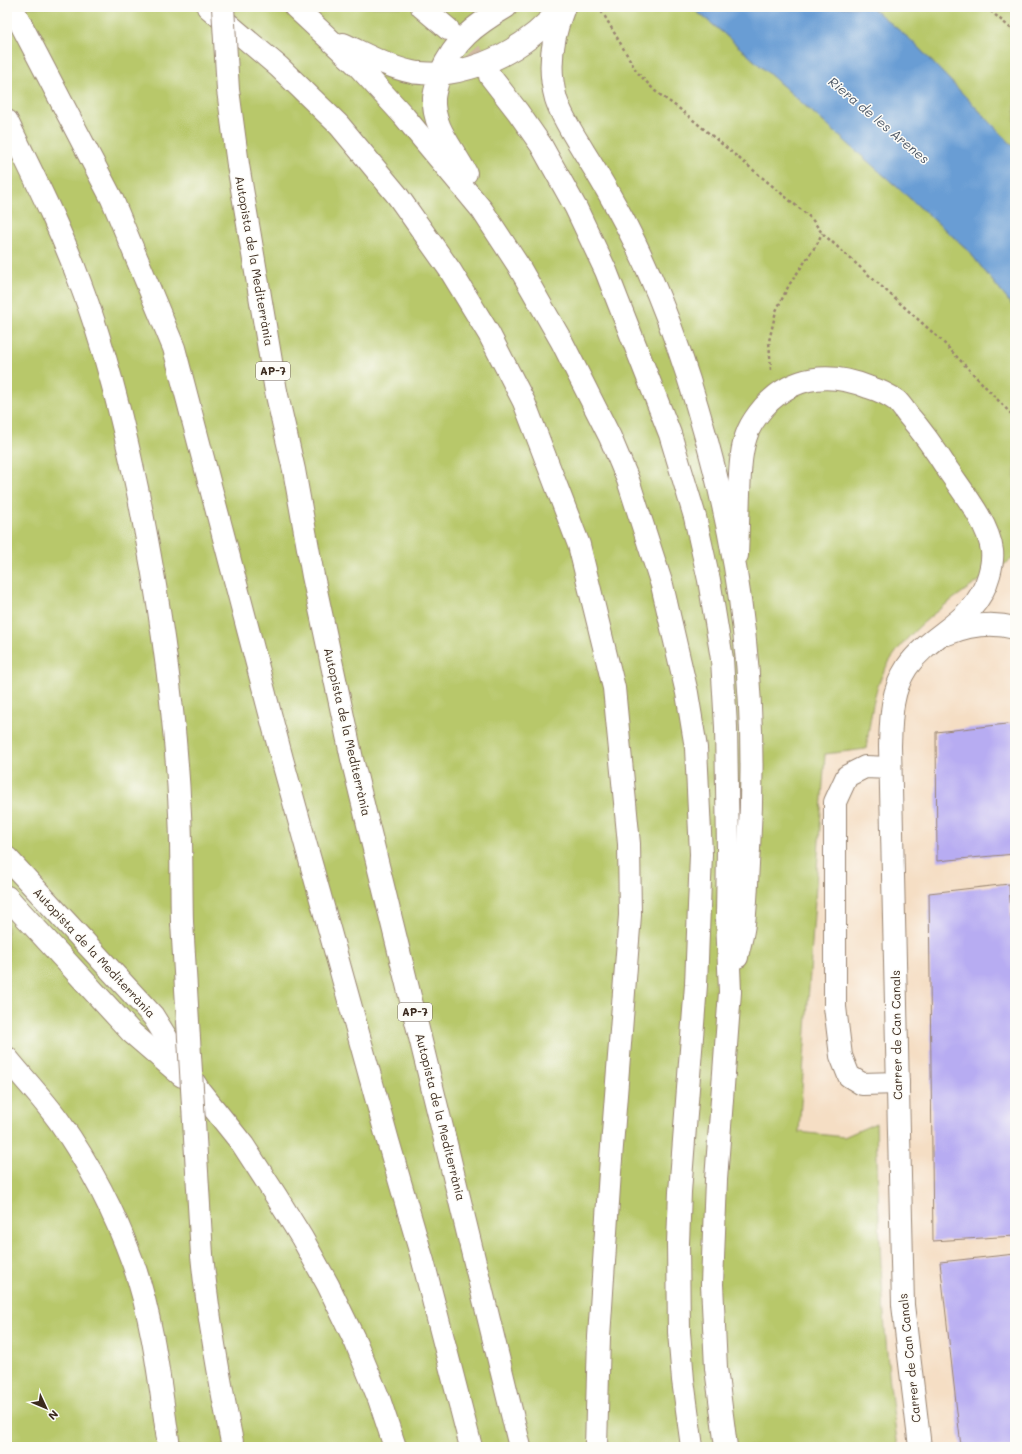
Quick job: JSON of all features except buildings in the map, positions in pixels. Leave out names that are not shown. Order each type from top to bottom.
[{"type":"main road","points":[[12,7],[112,199],[174,348],[280,751],[388,1141],[423,1261],[471,1447]]},
{"type":"main road","points":[[208,7],[279,67],[339,125],[397,195],[450,270],[489,334],[524,402],[579,545],[614,688],[629,844],[630,915],[599,1337],[596,1447]]},
{"type":"main road","name":"Autopista de la Mediterrània","points":[[223,7],[228,90],[238,164],[276,391],[294,470],[313,576],[352,759],[520,1447]]},
{"type":"main road","points":[[295,7],[358,66],[399,110],[482,210],[518,265],[589,392],[610,437],[628,480],[660,577],[687,692],[696,748],[701,854],[696,985],[680,1192],[678,1290],[679,1332],[683,1380],[692,1447]]},
{"type":"main road","points":[[422,7],[448,29]]},
{"type":"main road","points":[[482,210],[465,171],[443,135],[434,109],[434,98],[440,74],[452,50],[479,24],[506,7]]},
{"type":"main road","points":[[325,36],[382,62],[404,70],[414,73],[440,74],[470,69],[510,52],[527,41],[563,7]]},
{"type":"main road","points":[[563,7],[553,40],[551,57],[551,76],[557,101],[566,121],[606,187],[627,227],[651,279],[673,333],[696,400],[715,470],[729,531],[744,624],[749,682],[752,760],[751,818],[744,925],[730,992]]},
{"type":"main road","points":[[490,76],[518,112],[544,151],[576,208],[606,271],[670,434],[694,516],[709,580],[722,659],[726,735],[730,992],[716,1180],[712,1284],[716,1368],[726,1447]]},
{"type":"main road","points":[[7,121],[45,199],[79,280],[107,365],[128,444],[145,525],[162,626],[174,726],[180,815],[182,922],[202,1254],[207,1303],[221,1389],[233,1447]]},
{"type":"main road","name":"Carrer de Can Canals","points":[[736,576],[740,469],[748,431],[758,414],[770,401],[783,391],[800,382],[815,378],[834,378],[854,381],[875,389],[896,401],[922,431],[978,516],[990,539],[992,553],[986,586],[970,610],[938,638],[926,646],[915,657],[900,680],[891,712],[890,768],[903,1305],[920,1447]]},
{"type":"main road","name":"Carrer de Can Canals","points":[[938,638],[972,626],[989,624],[1015,628]]},
{"type":"main road","points":[[890,768],[865,767],[847,776],[835,802],[835,1007],[841,1056],[849,1076],[862,1084],[898,1083]]},
{"type":"main road","name":"Autopista de la Mediterrània","points":[[7,858],[153,1016],[199,1090],[243,1145],[284,1208],[325,1278],[356,1342],[379,1399],[395,1447]]},
{"type":"main road","points":[[7,897],[132,1032],[199,1090]]},
{"type":"main road","points":[[7,1058],[58,1121],[91,1172],[116,1220],[133,1264],[147,1313],[159,1377],[169,1447]]},
{"type":"path","points":[[597,7],[604,15],[637,72],[655,91],[681,110],[797,205],[811,218],[822,233],[941,340],[1015,418]]},
{"type":"path","points":[[986,7],[1015,32]]},
{"type":"path","points":[[783,391],[770,368],[769,341],[776,311],[789,285],[817,244],[822,233]]},
{"type":"green space","points":[[7,7],[691,7],[722,32],[967,249],[1015,309],[1015,557],[933,614],[914,631],[898,650],[885,670],[876,692],[871,713],[866,749],[825,754],[799,1132],[844,1137],[876,1123],[882,1285],[888,1366],[898,1447],[7,1447]]},
{"type":"green space","points":[[871,7],[1015,7],[1015,148],[912,41]]},
{"type":"water","name":"Riera de les Arenes","points":[[691,7],[871,7],[912,41],[1015,148],[1015,309],[967,249],[722,32]]},
{"type":"tunnel","points":[[448,29],[490,76]]}]
